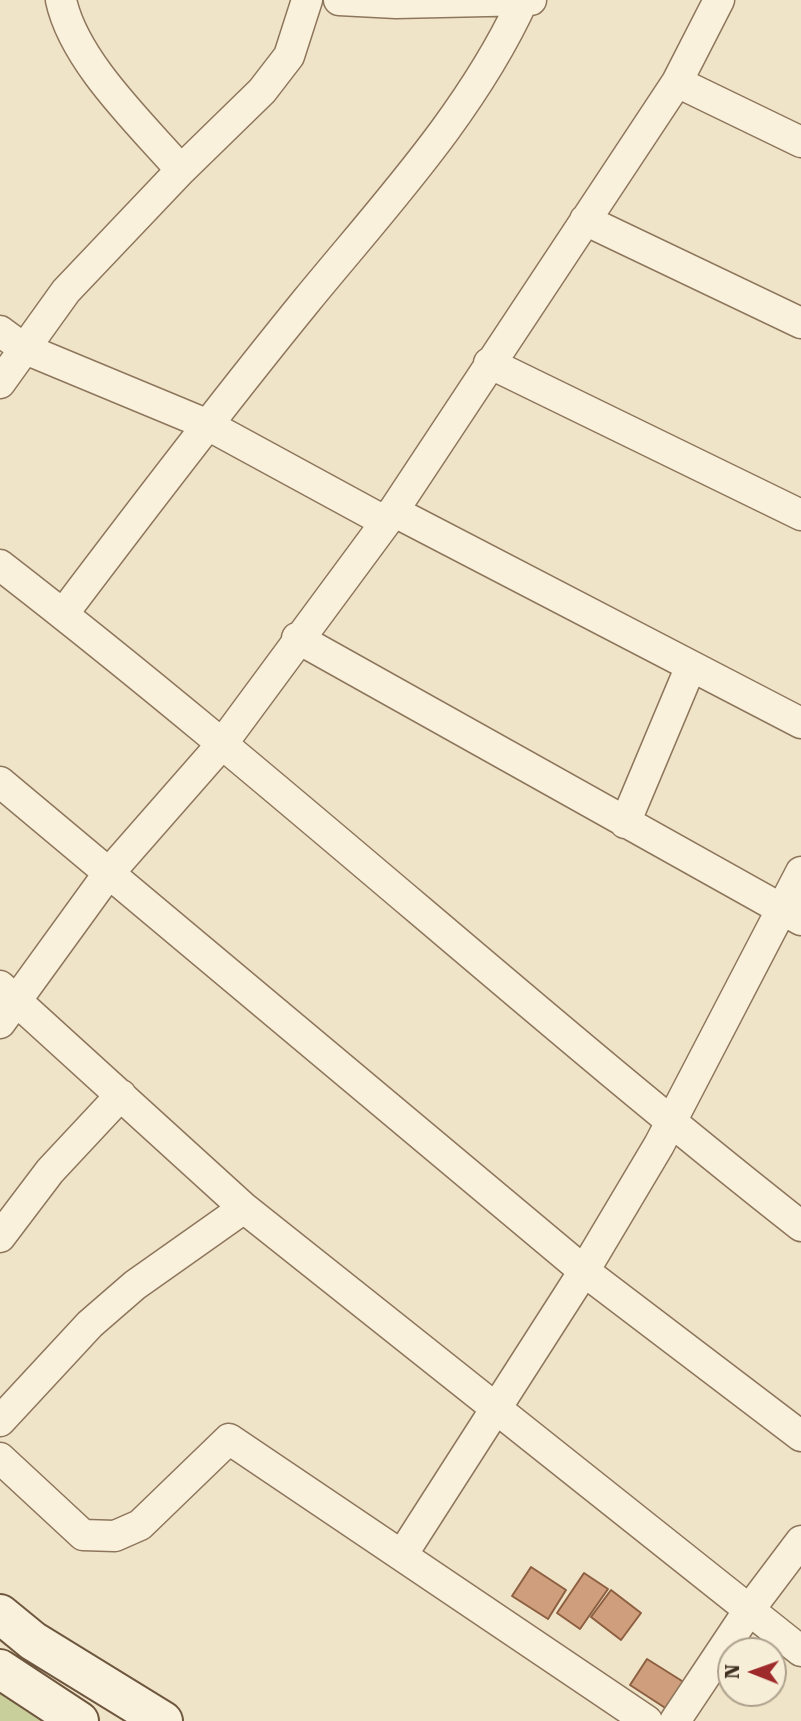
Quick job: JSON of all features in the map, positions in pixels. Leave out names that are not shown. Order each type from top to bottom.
[{"type":"main road","points":[[0,1614],[33,1641],[163,1721]]},
{"type":"main road","points":[[0,1669],[79,1721]]},
{"type":"street","points":[[61,0],[66,23],[90,60],[181,170]]},
{"type":"street","points":[[0,383],[12,339],[66,291],[181,170],[262,91],[289,56],[307,0]]},
{"type":"street","points":[[339,0],[526,1]]},
{"type":"street","points":[[719,0],[677,82],[389,517],[297,638],[222,744],[108,874],[5,1003],[121,1095],[244,1208],[801,1651]]},
{"type":"street","points":[[63,614],[206,424],[419,162],[472,90],[526,1]]},
{"type":"street","points":[[677,82],[801,142]]},
{"type":"street","points":[[585,220],[801,323]]},
{"type":"street","points":[[12,339],[206,424],[801,723]]},
{"type":"street","points":[[489,363],[801,514]]},
{"type":"street","points":[[0,565],[222,744],[670,1123],[801,1226]]},
{"type":"street","points":[[297,638],[791,915]]},
{"type":"street","points":[[625,823],[691,666]]},
{"type":"street","points":[[0,782],[584,1271],[801,1436]]},
{"type":"street","points":[[401,1555],[584,1271],[791,915],[801,872]]},
{"type":"street","points":[[0,1237],[50,1171],[121,1095]]},
{"type":"street","points":[[0,1421],[90,1324],[135,1285],[244,1208]]},
{"type":"street","points":[[0,1458],[83,1535],[115,1535],[140,1525],[229,1438],[647,1721]]},
{"type":"street","points":[[675,1721],[749,1610],[801,1541]]},
{"type":"green space","points":[[0,1673],[59,1721],[0,1721]]},
{"type":"building","points":[[531,1567],[566,1590],[548,1619],[512,1596]]},
{"type":"building","points":[[584,1573],[608,1589],[580,1629],[557,1613]]},
{"type":"building","points":[[611,1590],[641,1613],[621,1640],[591,1617]]},
{"type":"building","points":[[647,1659],[690,1686],[673,1713],[630,1685]]}]
